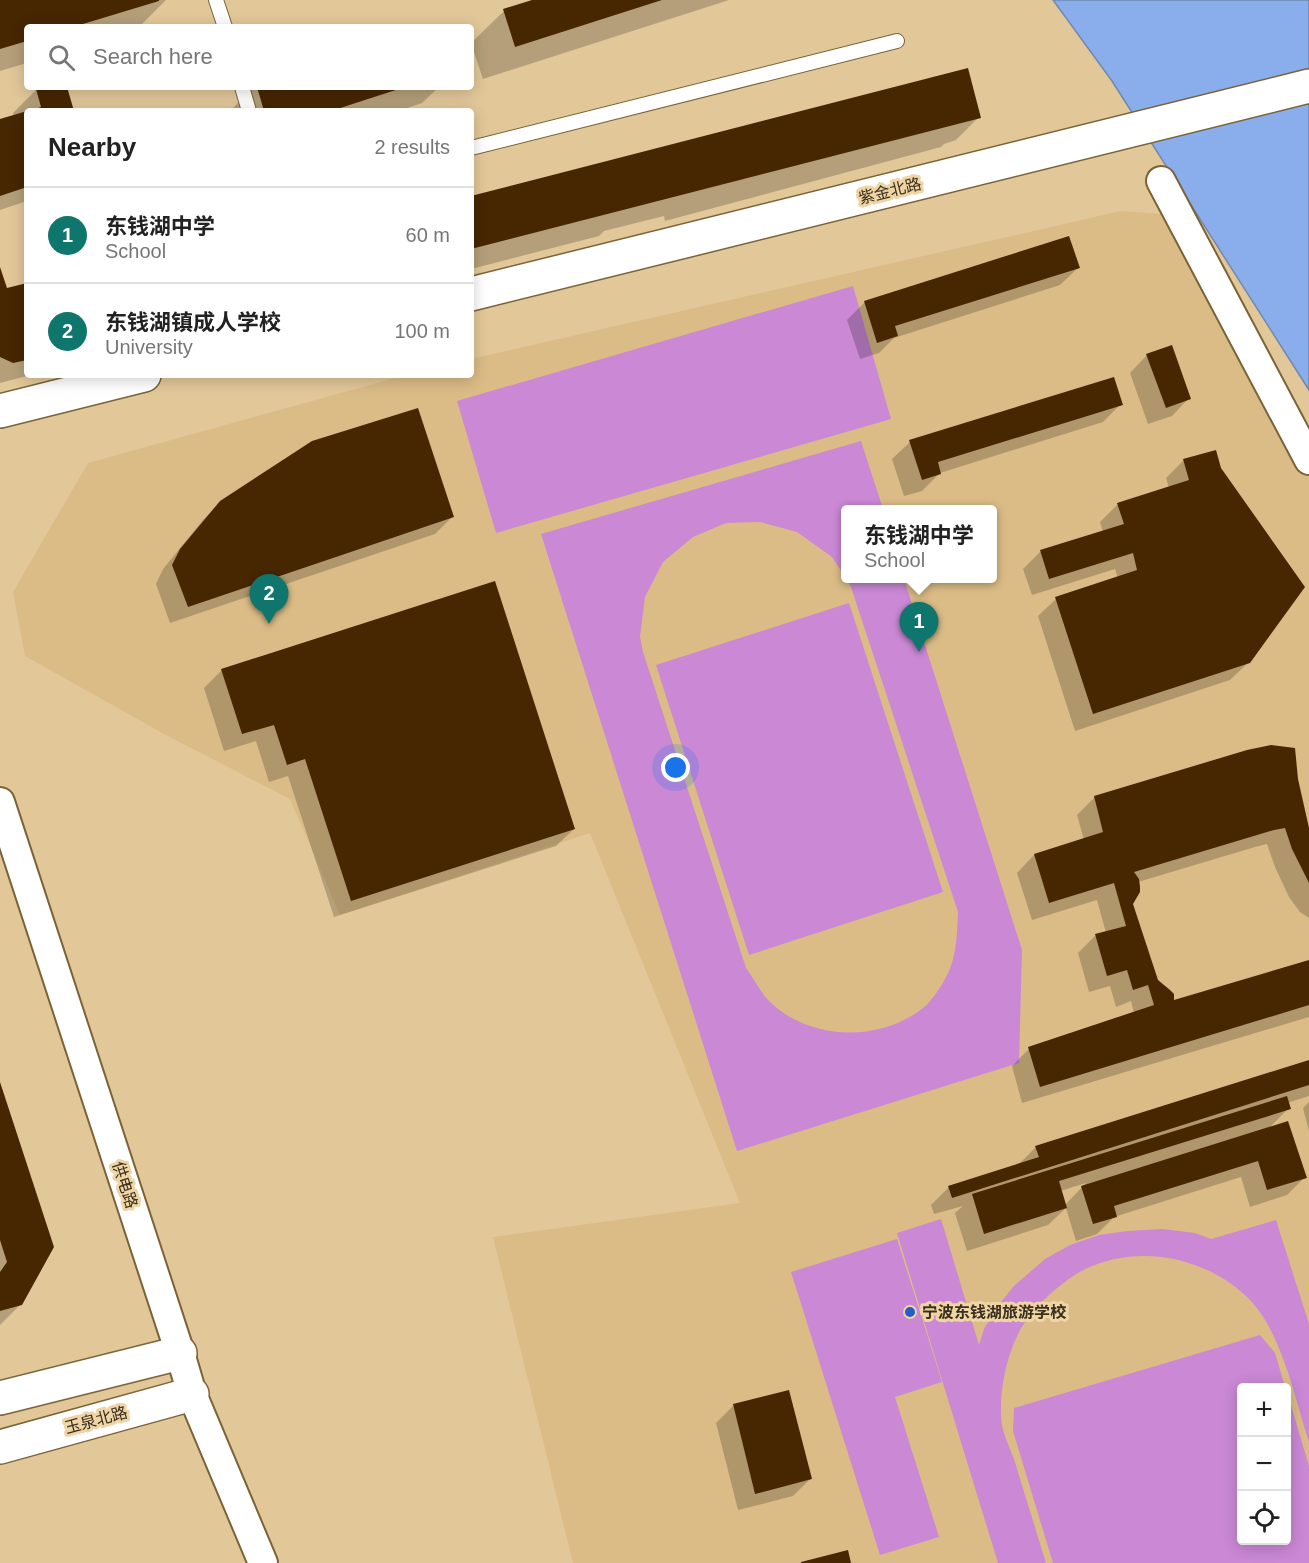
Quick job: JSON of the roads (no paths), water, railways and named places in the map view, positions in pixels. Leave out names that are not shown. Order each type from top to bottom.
[{"type":"street","name":"紫金北路","points":[[474,293],[1309,86]]},
{"type":"street","points":[[1161,181],[1309,460]]},
{"type":"street","points":[[0,411],[132,378]]},
{"type":"street","name":"供电路","points":[[0,802],[192,1394],[263,1563]]},
{"type":"street","points":[[0,1398],[180,1353]]},
{"type":"street","name":"玉泉北路","points":[[0,1446],[192,1394]]},
{"type":"lane","points":[[216,0],[224,24]]},
{"type":"lane","points":[[474,147],[897,41]]},
{"type":"lane","points":[[243,90],[248,108]]},
{"type":"water","points":[[1053,0],[1309,0],[1309,390],[1112,81]]},
{"type":"place","name":"东钱湖镇成人学校","points":[[269,624]]},
{"type":"place","name":"东钱湖中学","points":[[919,652]]},
{"type":"place","name":"宁波东钱湖旅游学校","points":[[910,1312]]}]
